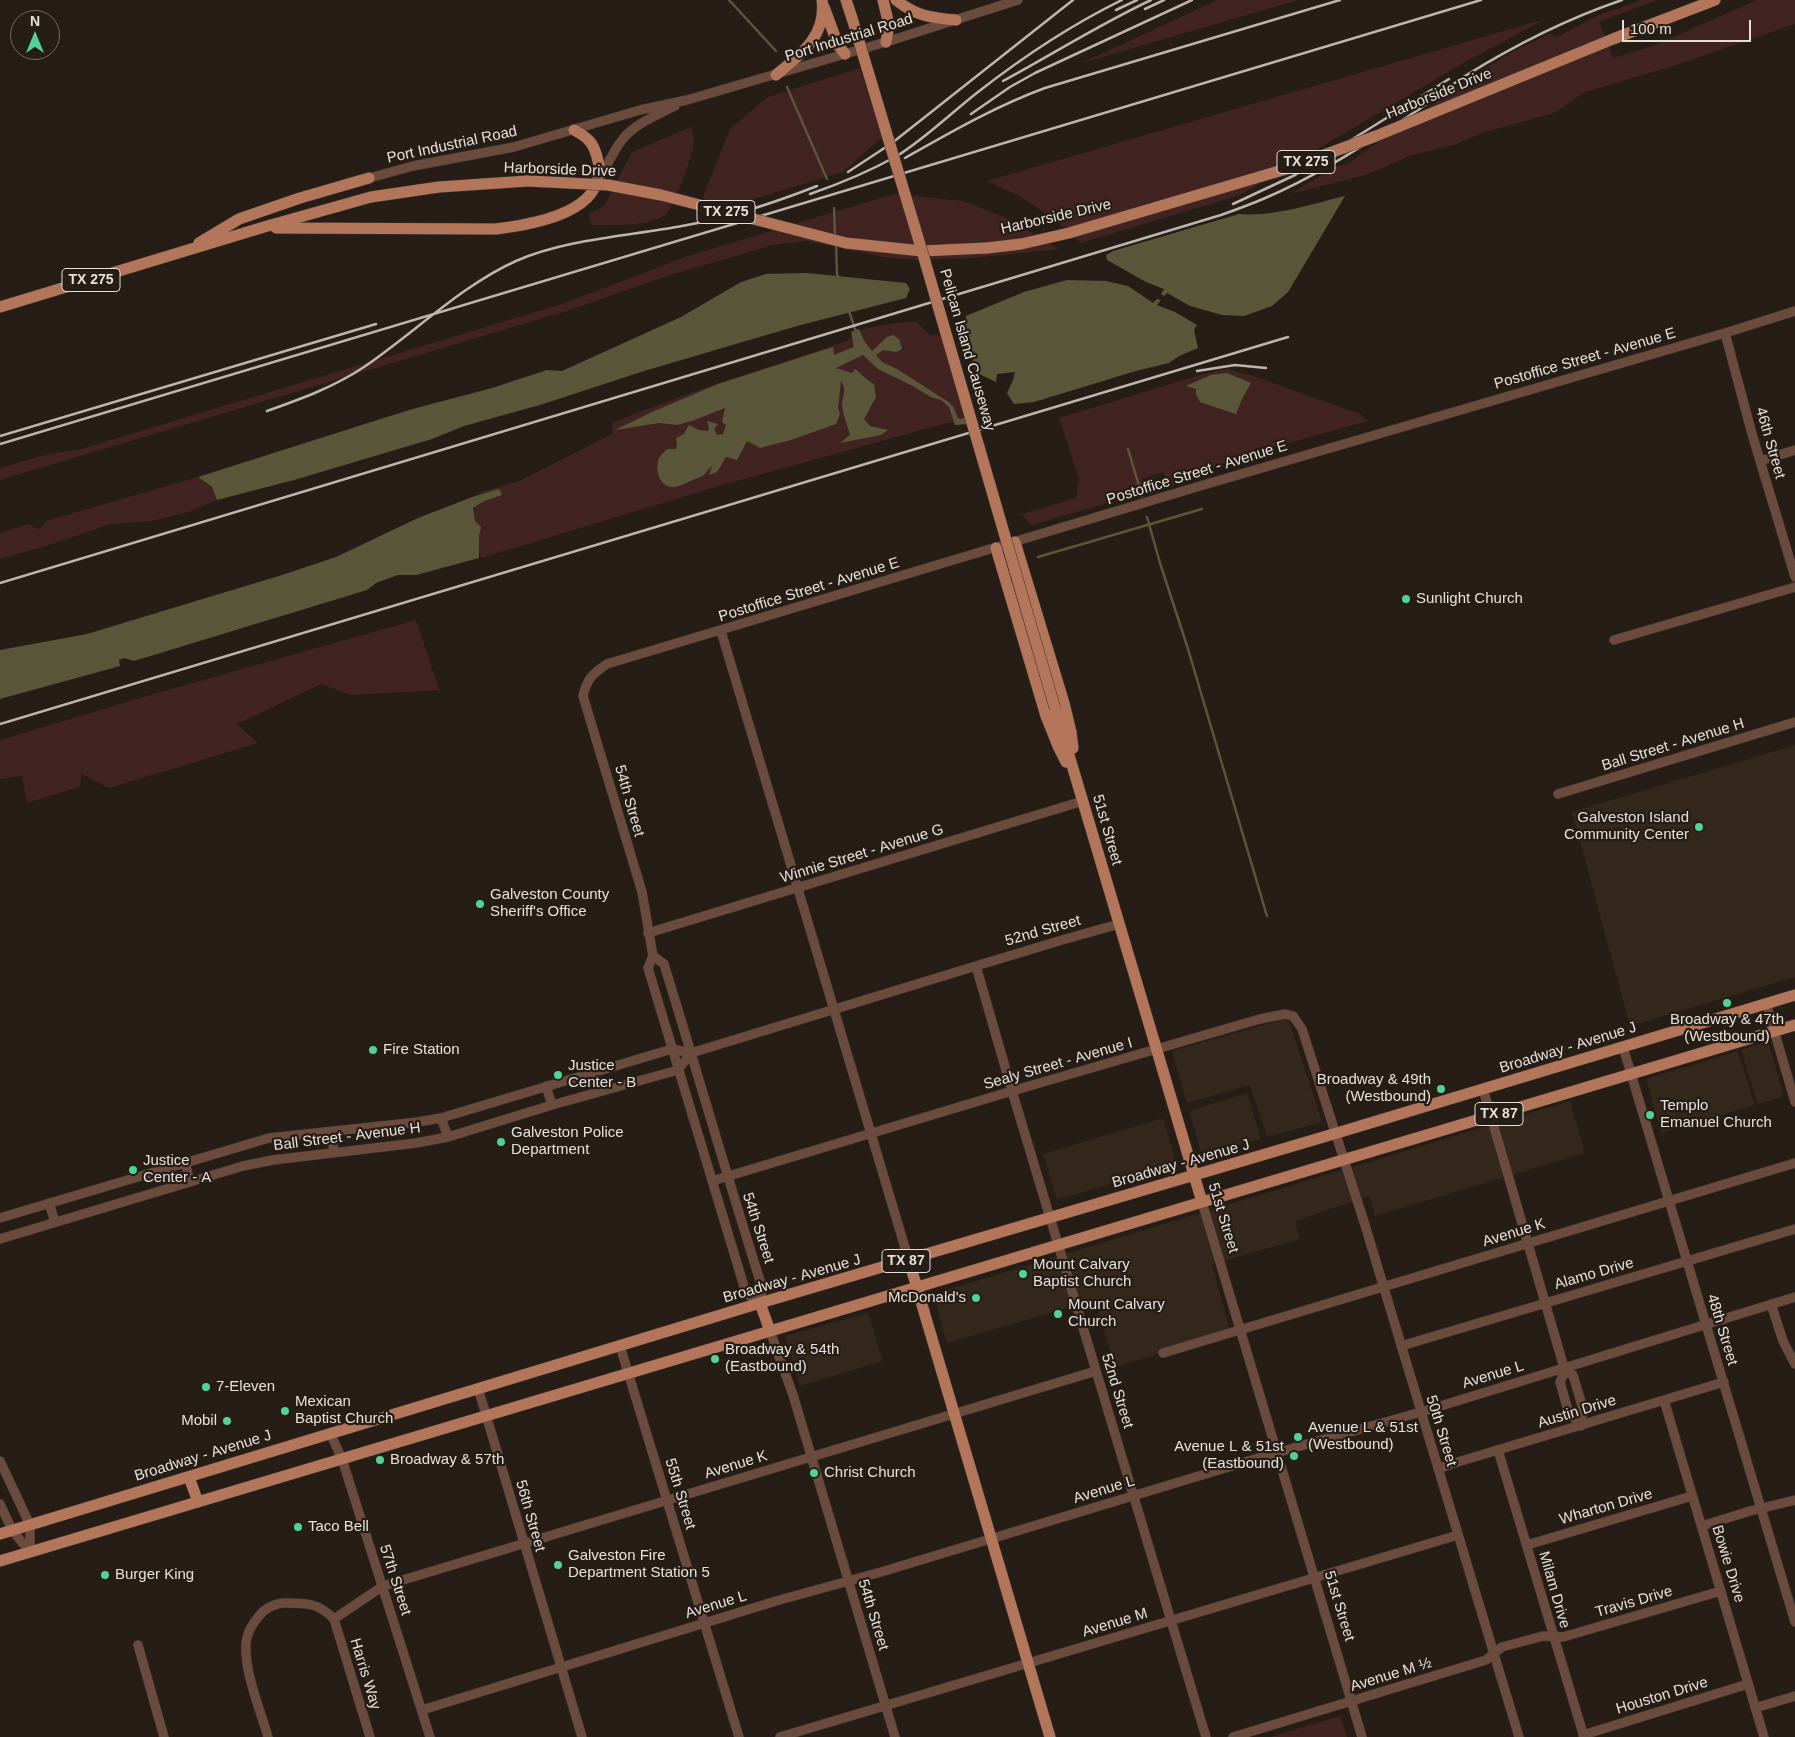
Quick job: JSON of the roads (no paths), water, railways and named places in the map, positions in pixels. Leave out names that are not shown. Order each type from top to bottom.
[{"type":"main road","name":"Pelican Island Causeway","points":[[846,0],[1056,708]]},
{"type":"main road","points":[[882,0],[889,25],[886,42]]},
{"type":"main road","points":[[896,0],[907,9],[927,17],[956,20]]},
{"type":"main road","name":"Harborside Drive","points":[[0,307],[371,197],[439,187],[528,181],[608,185],[661,195],[846,243],[922,251],[1021,244],[1069,233],[1286,169],[1376,136],[1715,0]]},
{"type":"main road","points":[[822,2],[838,45],[846,54]]},
{"type":"main road","points":[[776,75],[807,50],[821,23],[822,2]]},
{"type":"main road","points":[[264,228],[496,229],[524,226],[563,213],[583,202],[597,185],[599,164],[594,147],[587,137],[574,130]]},
{"type":"main road","points":[[182,253],[239,220],[300,198],[369,178]]},
{"type":"main road","points":[[1015,542],[1064,703],[1071,732],[1077,782]]},
{"type":"main road","points":[[996,548],[1046,716],[1058,746],[1077,782]]},
{"type":"main road","name":"51st Street","points":[[1056,708],[1202,1202]]},
{"type":"main road","name":"Broadway - Avenue J","points":[[0,1534],[760,1303],[1337,1133],[1795,995]]},
{"type":"main road","name":"TX 87","points":[[0,1561],[1795,1025]]},
{"type":"main road","points":[[908,1260],[1050,1737]]},
{"type":"main road","points":[[760,1303],[770,1331]]},
{"type":"main road","points":[[189,1476],[198,1502]]},
{"type":"street","name":"Port Industrial Road","points":[[369,178],[413,166],[514,147],[640,110],[687,100],[886,42],[1018,0]]},
{"type":"street","name":"Port Industrial Road","points":[[597,185],[622,139],[643,123],[687,100]]},
{"type":"street","name":"Postoffice Street - Avenue E","points":[[607,664],[1200,486],[1725,334],[1795,311]]},
{"type":"street","name":"46th Street","points":[[1725,334],[1760,461],[1795,577]]},
{"type":"street","points":[[1760,461],[1795,450]]},
{"type":"street","points":[[1614,640],[1795,587]]},
{"type":"street","points":[[721,630],[908,1260]]},
{"type":"street","name":"54th Street","points":[[607,664],[593,674],[586,683],[583,696],[642,892],[653,956],[648,968],[746,1293],[760,1303],[762,1287],[727,1177],[664,964],[653,956]]},
{"type":"street","name":"Ball Street - Avenue H","points":[[1558,794],[1795,722]]},
{"type":"street","name":"Winnie Street - Avenue G","points":[[648,932],[1083,802]]},
{"type":"street","name":"52nd Street","points":[[833,1009],[1119,924]]},
{"type":"street","name":"52nd Street","points":[[976,966],[1206,1737]]},
{"type":"street","points":[[1766,1003],[1795,1102]]},
{"type":"street","name":"Ball Street - Avenue H","points":[[0,1218],[269,1138],[441,1118],[672,1049],[691,1053],[833,1009]]},
{"type":"street","name":"Sealy Street - Avenue I","points":[[712,1181],[1012,1091],[1260,1019],[1285,1014],[1294,1016],[1302,1029],[1337,1133]]},
{"type":"street","name":"48th Street","points":[[1623,1046],[1795,1622]]},
{"type":"street","points":[[678,1070],[691,1053]]},
{"type":"street","name":"Ball Street - Avenue H","points":[[0,1239],[243,1166],[273,1160],[416,1143],[448,1137],[552,1105],[678,1070]]},
{"type":"street","points":[[546,1086],[552,1105]]},
{"type":"street","points":[[1483,1089],[1565,1369],[1560,1382],[1569,1414],[1580,1424],[1584,1412],[1573,1374],[1565,1369]]},
{"type":"street","points":[[441,1118],[448,1137]]},
{"type":"street","points":[[331,1132],[334,1152]]},
{"type":"street","name":"50th Street","points":[[1337,1133],[1518,1737]]},
{"type":"street","points":[[185,1162],[190,1182]]},
{"type":"street","name":"Avenue K","points":[[1164,1353],[1795,1163]]},
{"type":"street","name":"51st Street","points":[[1202,1202],[1362,1737]]},
{"type":"street","points":[[49,1204],[55,1222]]},
{"type":"street","name":"Alamo Drive","points":[[1401,1346],[1795,1229]]},
{"type":"street","name":"Avenue L","points":[[422,1710],[776,1601],[991,1539],[1277,1452],[1565,1369],[1795,1297]]},
{"type":"street","points":[[1771,1304],[1783,1341],[1795,1364]]},
{"type":"street","name":"54th Street","points":[[770,1331],[792,1395],[895,1737]]},
{"type":"street","name":"55th Street","points":[[620,1346],[739,1737]]},
{"type":"street","name":"Avenue K","points":[[334,1619],[383,1586],[1096,1370]]},
{"type":"street","name":"Austin Drive","points":[[1438,1469],[1580,1424],[1724,1382]]},
{"type":"street","name":"56th Street","points":[[478,1388],[582,1737]]},
{"type":"street","name":"Bowie Drive","points":[[1664,1400],[1764,1737]]},
{"type":"street","name":"57th Street","points":[[330,1433],[342,1459],[430,1737]]},
{"type":"street","name":"Milam Drive","points":[[1498,1450],[1584,1736]]},
{"type":"street","points":[[0,1461],[30,1525],[30,1552]]},
{"type":"street","name":"Wharton Drive","points":[[1527,1545],[1692,1496]]},
{"type":"street","points":[[1702,1526],[1795,1500]]},
{"type":"street","points":[[0,1504],[12,1530],[30,1552]]},
{"type":"street","name":"Avenue M","points":[[780,1737],[1458,1535]]},
{"type":"street","name":"Travis Drive","points":[[1554,1636],[1563,1637],[1721,1591]]},
{"type":"street","points":[[267,1737],[247,1663],[246,1642],[252,1625],[262,1611],[279,1602],[303,1602],[324,1608],[334,1619]]},
{"type":"street","name":"Harris Way","points":[[334,1619],[370,1737]]},
{"type":"street","name":"Avenue M ½","points":[[1233,1737],[1486,1660],[1502,1648],[1544,1636],[1554,1636]]},
{"type":"street","points":[[138,1645],[164,1737]]},
{"type":"street","name":"Houston Drive","points":[[1584,1736],[1748,1684]]},
{"type":"street","points":[[1755,1708],[1795,1696]]},
{"type":"waterway","points":[[729,0],[776,51]]},
{"type":"waterway","points":[[787,87],[827,179]]},
{"type":"waterway","points":[[834,208],[835,237]]},
{"type":"waterway","points":[[836,243],[837,274],[839,280]]},
{"type":"waterway","points":[[849,311],[856,332]]},
{"type":"waterway","points":[[949,405],[952,407],[957,419]]},
{"type":"waterway","points":[[1128,449],[1142,496]]},
{"type":"waterway","points":[[1038,557],[1202,509]]},
{"type":"waterway","points":[[1147,517],[1267,916]]},
{"type":"railway","points":[[848,172],[892,143],[1073,0]]},
{"type":"railway","points":[[810,194],[854,177],[897,156],[1012,66],[1084,20],[1122,0]]},
{"type":"railway","points":[[1116,10],[1137,0]]},
{"type":"railway","points":[[1003,81],[1151,0]]},
{"type":"railway","points":[[1145,9],[1164,0]]},
{"type":"railway","points":[[971,114],[1010,87],[1035,73],[1192,0]]},
{"type":"railway","points":[[905,158],[991,111],[1045,88],[1340,0]]},
{"type":"railway","points":[[0,444],[1481,0]]},
{"type":"railway","points":[[0,583],[1226,213],[1283,190],[1322,170],[1415,112],[1465,76],[1522,43],[1561,24],[1622,0]]},
{"type":"railway","points":[[1233,204],[1295,175],[1449,79]]},
{"type":"railway","points":[[267,411],[317,392],[353,374],[457,296],[496,271],[516,261],[577,243],[716,219],[768,204],[817,186]]},
{"type":"railway","points":[[0,436],[376,324]]},
{"type":"railway","points":[[0,724],[1288,337]]},
{"type":"railway","points":[[1197,371],[1235,365],[1266,368]]},
{"type":"place","name":"Sunlight Church","points":[[1406,599]]},
{"type":"place","name":"Galveston Island Community Center","points":[[1699,827]]},
{"type":"place","name":"Galveston County Sheriff's Office","points":[[480,904]]},
{"type":"place","name":"Broadway & 47th (Westbound)","points":[[1727,1003]]},
{"type":"place","name":"Fire Station","points":[[373,1050]]},
{"type":"place","name":"Justice Center - B","points":[[558,1075]]},
{"type":"place","name":"Broadway & 49th (Westbound)","points":[[1441,1089]]},
{"type":"place","name":"Templo Emanuel Church","points":[[1650,1115]]},
{"type":"place","name":"Galveston Police Department","points":[[501,1142]]},
{"type":"place","name":"Justice Center - A","points":[[133,1170]]},
{"type":"place","name":"Mount Calvary Baptist Church","points":[[1023,1274]]},
{"type":"place","name":"McDonald's","points":[[976,1298]]},
{"type":"place","name":"Mount Calvary Church","points":[[1058,1314]]},
{"type":"place","name":"Broadway & 54th (Eastbound)","points":[[715,1359]]},
{"type":"place","name":"7-Eleven","points":[[206,1387]]},
{"type":"place","name":"Mexican Baptist Church","points":[[285,1411]]},
{"type":"place","name":"Mobil","points":[[227,1421]]},
{"type":"place","name":"Avenue L & 51st (Westbound)","points":[[1298,1437]]},
{"type":"place","name":"Avenue L & 51st (Eastbound)","points":[[1294,1456]]},
{"type":"place","name":"Broadway & 57th","points":[[380,1460]]},
{"type":"place","name":"Christ Church","points":[[814,1473]]},
{"type":"place","name":"Taco Bell","points":[[298,1527]]},
{"type":"place","name":"Galveston Fire Department Station 5","points":[[558,1565]]},
{"type":"place","name":"Burger King","points":[[105,1575]]}]
